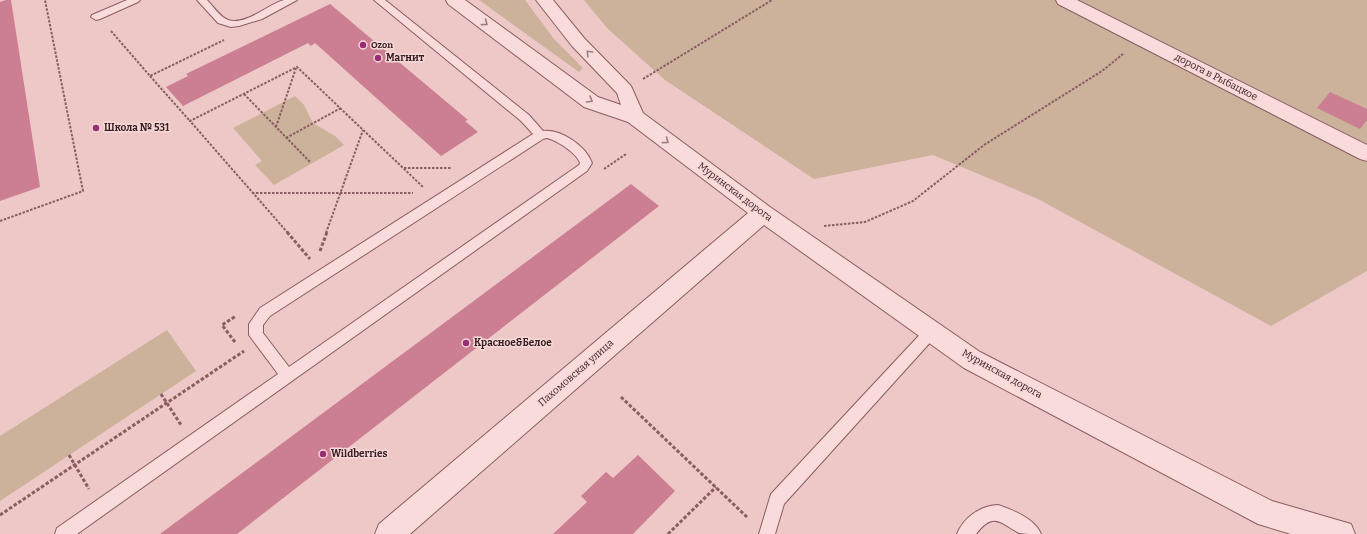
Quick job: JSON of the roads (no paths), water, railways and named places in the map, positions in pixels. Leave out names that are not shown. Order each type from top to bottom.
[{"type":"street","name":"Муринская дорога","points":[[454,0],[591,102],[635,117],[762,213],[972,360],[1268,514],[1340,534]]},
{"type":"street","points":[[544,0],[578,42],[625,90],[635,117]]},
{"type":"street","name":"дорога в Рыбацкое","points":[[1064,0],[1364,147]]},
{"type":"street","name":"Пахомовская улица","points":[[389,534],[762,213]]},
{"type":"lane","points":[[97,16],[135,0]]},
{"type":"lane","points":[[202,0],[224,22],[233,24],[245,22],[292,0]]},
{"type":"lane","points":[[378,0],[525,118],[540,135]]},
{"type":"lane","points":[[63,534],[288,376],[583,168],[586,163],[584,157],[556,136],[549,133],[540,135],[265,312],[256,324],[256,335],[288,376]]},
{"type":"lane","points":[[767,534],[777,500],[931,332]]},
{"type":"lane","points":[[965,534],[973,522],[983,515],[997,513],[1011,517],[1033,534]]},
{"type":"place","name":"Ozon","points":[[363,45]]},
{"type":"place","name":"Магнит","points":[[378,58]]},
{"type":"place","name":"Школа № 531","points":[[96,128]]},
{"type":"place","name":"Красное&Белое","points":[[466,343]]},
{"type":"place","name":"Wildberries","points":[[323,454]]}]
